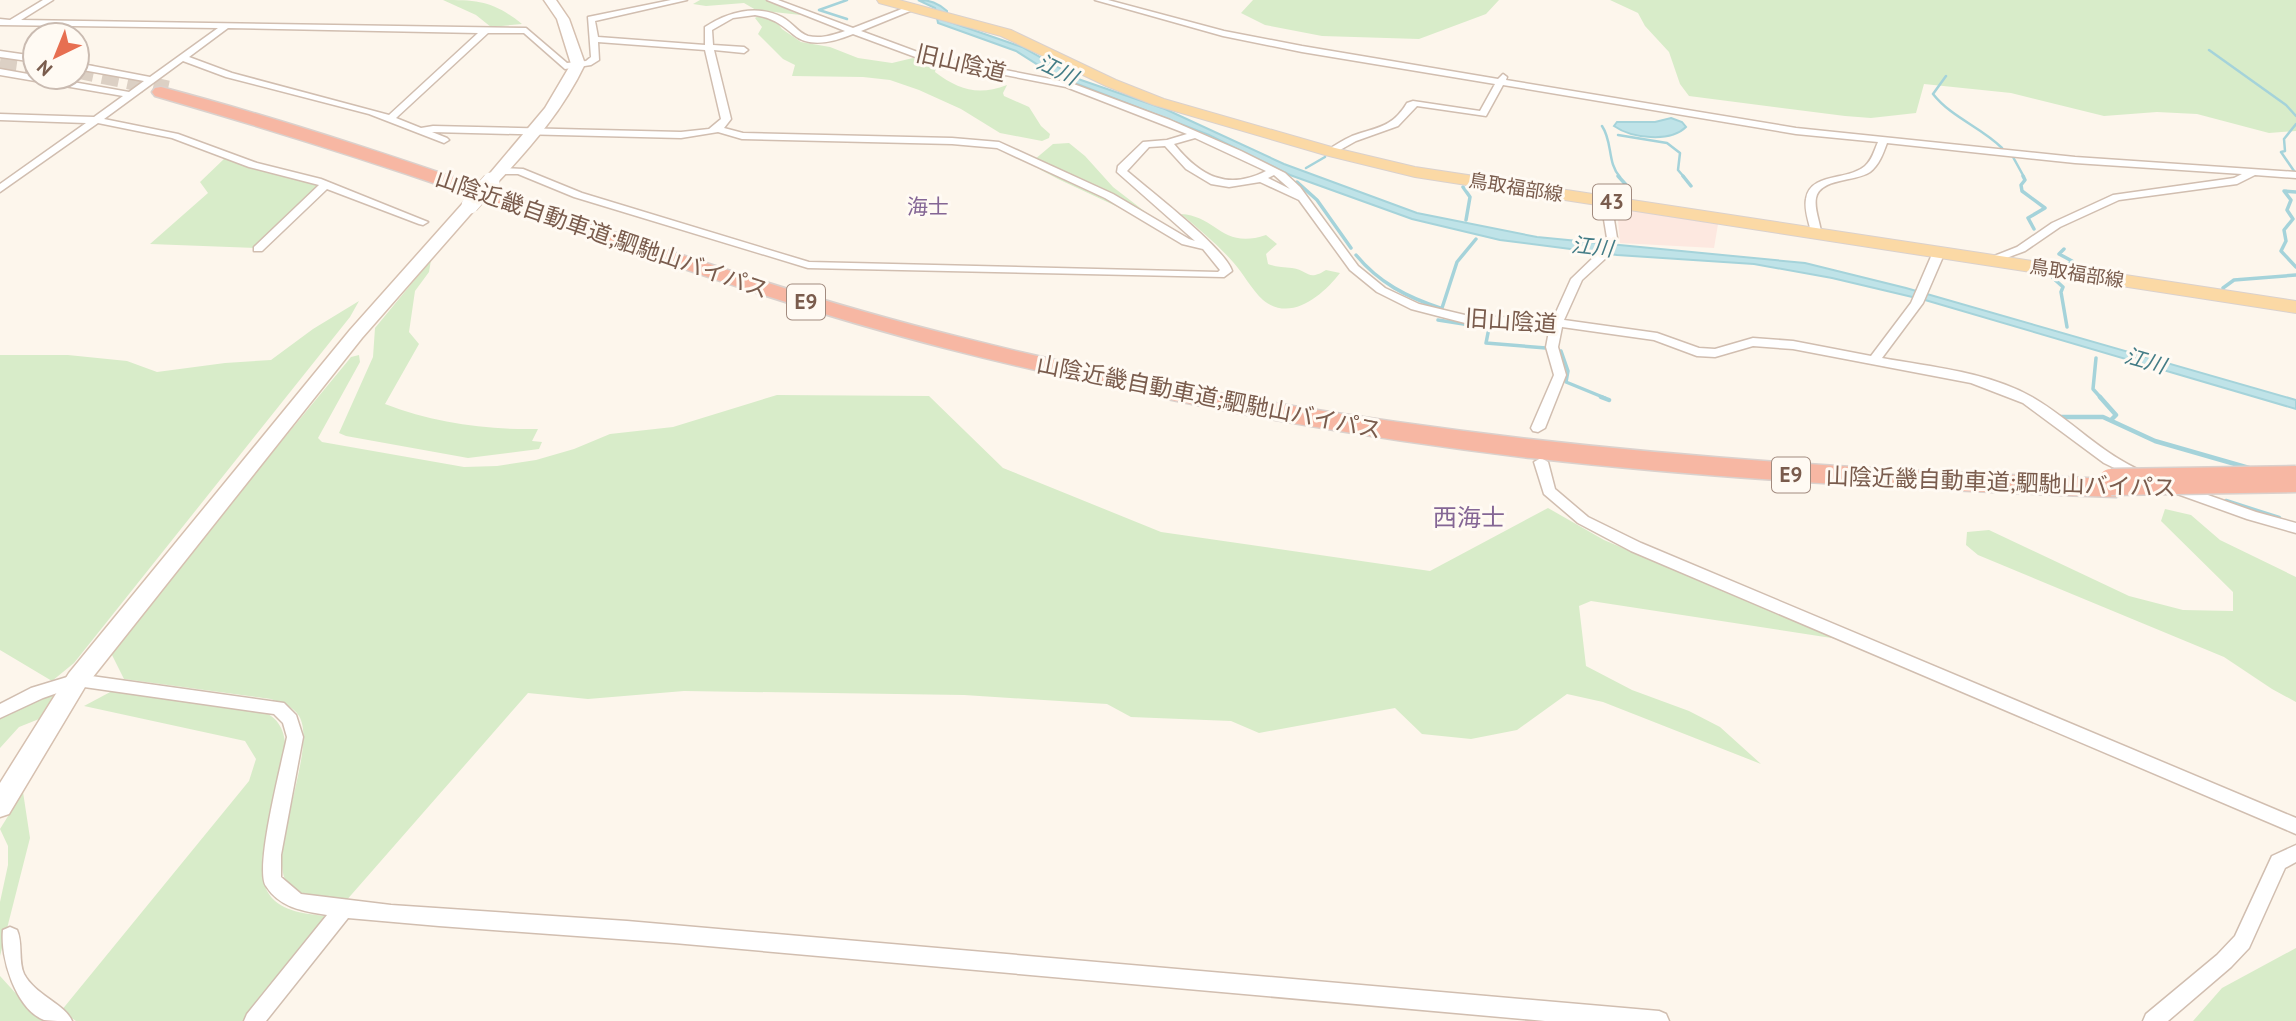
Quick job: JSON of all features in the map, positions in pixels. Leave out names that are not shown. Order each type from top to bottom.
[{"type":"highway","name":"山陰近畿自動車道;駟馳山バイパス","points":[[161,87],[334,143],[629,245],[817,305],[1022,361],[1181,395],[1423,436],[1681,466],[1890,481],[2296,486]]},
{"type":"highway","name":"山陰近畿自動車道;駟馳山バイパス","points":[[2114,485],[2296,479]]},
{"type":"main road","name":"鳥取福部線","points":[[884,0],[941,14],[1031,43],[1111,83],[1184,113],[1415,172],[2296,307]]},
{"type":"street","points":[[0,29],[49,0]]},
{"type":"street","points":[[0,806],[77,680],[356,334],[495,176],[568,86],[578,64],[563,19],[550,0]]},
{"type":"street","points":[[0,22],[526,32],[562,64],[578,64],[596,58],[592,19],[683,0]]},
{"type":"street","name":"旧山陰道","points":[[771,0],[922,57],[1068,85],[1168,121],[1281,175],[1304,199],[1354,268],[1397,299],[1440,315],[1469,320],[1557,323],[1657,337],[1697,352],[1715,354],[1733,346],[1754,342],[1793,345],[1973,379],[2002,388],[2034,404],[2100,457],[2129,471],[2252,516],[2296,527]]},
{"type":"street","points":[[1099,0],[1241,37],[1502,78],[1796,131],[2075,160],[2296,175]]},
{"type":"street","points":[[418,131],[433,129],[681,135],[718,129],[723,127],[726,119],[709,48],[708,29],[718,22],[746,13],[762,13],[776,17],[810,39],[832,39],[912,7]]},
{"type":"street","points":[[0,189],[131,95],[161,87],[183,58],[225,27]]},
{"type":"street","points":[[390,119],[485,31]]},
{"type":"street","points":[[593,39],[744,50]]},
{"type":"street","points":[[0,54],[21,57]]},
{"type":"street","points":[[183,58],[229,75],[336,100],[444,140]]},
{"type":"street","points":[[91,70],[161,87]]},
{"type":"street","points":[[0,72],[131,95]]},
{"type":"street","points":[[1331,152],[1358,137],[1372,135],[1400,122],[1410,105],[1416,103],[1483,114],[1502,78]]},
{"type":"street","points":[[1168,121],[1184,113]]},
{"type":"street","points":[[0,117],[96,120],[175,136],[253,165],[325,185],[423,222]]},
{"type":"street","points":[[718,129],[742,136],[952,141],[999,145],[1109,196],[1186,242],[1206,246]]},
{"type":"street","points":[[495,176],[519,171],[578,195],[808,265],[1201,276],[1224,274],[1226,266],[1122,172],[1122,168],[1146,144],[1168,143],[1195,135]]},
{"type":"street","points":[[1816,232],[1811,199],[1814,192],[1828,181],[1866,173],[1877,161],[1883,141]]},
{"type":"street","points":[[1168,143],[1178,158],[1205,179],[1233,185],[1262,179],[1274,172]]},
{"type":"street","points":[[1993,261],[2021,249],[2056,225],[2117,197],[2237,181],[2253,172]]},
{"type":"street","points":[[1262,179],[1304,199]]},
{"type":"street","points":[[258,249],[325,185]]},
{"type":"street","points":[[1538,428],[1560,376],[1552,347],[1557,323],[1577,279],[1602,256],[1612,238],[1606,201]]},
{"type":"street","points":[[1874,360],[1917,303],[1939,252]]},
{"type":"street","points":[[1541,462],[1549,491],[1583,520],[1636,547],[2296,827]]},
{"type":"street","points":[[0,711],[77,680],[278,708],[290,720],[295,737],[272,855],[272,880],[285,894],[298,902],[343,909],[670,933],[901,957],[1569,1017],[1660,1021]]},
{"type":"street","points":[[2153,1021],[2224,961],[2242,942],[2278,862],[2296,853]]},
{"type":"street","points":[[254,1021],[343,909]]},
{"type":"street","points":[[10,936],[6,965],[33,1001],[62,1021]]},
{"type":"shaded area","points":[[1613,208],[1718,224],[1714,248],[1620,243],[1618,220]]},
{"type":"green space","points":[[443,0],[485,3],[522,24],[491,27],[476,15]]},
{"type":"green space","points":[[700,0],[765,0],[801,15],[756,10],[744,3],[706,6],[693,4]]},
{"type":"green space","points":[[1253,0],[1499,0],[1486,14],[1419,39],[1322,36],[1265,25],[1241,13]]},
{"type":"green space","points":[[1610,0],[2296,0],[2296,131],[2269,133],[2197,114],[2157,112],[2104,116],[2011,93],[1924,84],[1916,113],[1871,118],[1689,96],[1680,84],[1669,52],[1645,26],[1638,13]]},
{"type":"green space","points":[[758,16],[775,20],[782,29],[801,42],[830,47],[858,58],[892,63],[913,58],[936,67],[935,72],[961,87],[987,90],[1007,85],[1004,96],[1029,107],[1041,126],[1050,134],[1049,138],[1042,141],[1000,133],[961,109],[890,80],[792,76],[795,65],[783,59],[758,34],[762,27],[755,18]]},
{"type":"green space","points":[[1069,143],[1085,156],[1113,187],[1148,214],[1148,221],[1041,170],[1034,160],[1053,144]]},
{"type":"green space","points":[[225,158],[253,168],[316,183],[319,187],[256,248],[150,244],[208,193],[200,182]]},
{"type":"green space","points":[[1181,214],[1203,220],[1239,238],[1266,235],[1277,244],[1266,254],[1268,264],[1298,269],[1311,275],[1326,270],[1340,273],[1325,290],[1306,303],[1284,309],[1274,306],[1263,300],[1221,249]]},
{"type":"green space","points":[[431,260],[429,272],[415,291],[409,332],[419,344],[385,404],[460,424],[538,429],[532,441],[542,442],[539,449],[468,458],[339,433],[373,357],[375,328]]},
{"type":"green space","points":[[359,301],[350,317],[74,663],[52,681],[0,650],[0,355],[68,355],[127,361],[157,372],[271,360],[313,329]]},
{"type":"green space","points":[[359,355],[360,362],[318,438],[322,442],[464,467],[497,466],[536,460],[574,449],[610,434],[673,427],[777,395],[929,396],[1003,468],[1161,532],[1430,571],[1548,508],[1604,540],[1838,639],[1591,601],[1579,606],[1586,666],[1632,690],[1689,711],[1720,727],[1761,764],[1603,702],[1567,694],[1517,730],[1471,739],[1422,734],[1395,708],[1259,733],[1231,721],[1131,717],[1107,704],[964,695],[684,691],[588,699],[528,693],[345,902],[316,898],[294,890],[283,872],[282,853],[302,752],[303,731],[299,716],[294,710],[271,699],[124,679],[111,653],[157,592],[351,357]]},
{"type":"green space","points":[[2165,509],[2191,515],[2220,540],[2296,577],[2296,702],[2224,657],[1978,555],[1966,545],[1967,532],[1989,530],[2129,596],[2183,610],[2233,611],[2233,592],[2161,521]]},
{"type":"green space","points":[[114,690],[260,710],[279,724],[285,745],[283,771],[263,858],[264,882],[275,901],[288,909],[331,917],[247,1021],[76,1021],[61,1011],[249,781],[256,759],[245,741],[84,706]]},
{"type":"green space","points":[[56,693],[39,719],[19,727],[0,748],[0,715]]},
{"type":"green space","points":[[23,792],[30,838],[0,956],[0,902],[8,865],[8,846],[0,829]]},
{"type":"green space","points":[[2296,948],[2296,1021],[2193,1021],[2222,988]]},
{"type":"green space","points":[[0,976],[30,1009],[46,1021],[0,1021]]},
{"type":"water","name":"江川","points":[[918,0],[934,2],[944,8],[947,11],[947,21],[1022,47],[1081,80],[1165,109],[1284,164],[1417,213],[1537,237],[1805,263],[1906,288],[2296,400],[2296,409],[1925,300],[1832,278],[1754,264],[1617,255],[1500,240],[1412,219],[1290,175],[1209,135],[1054,75],[1016,51],[938,23],[935,8]]},
{"type":"water","points":[[1671,118],[1682,122],[1686,127],[1670,135],[1650,137],[1614,126],[1617,122],[1655,122]]},
{"type":"waterway","points":[[847,0],[819,10],[847,19]]},
{"type":"waterway","points":[[2209,50],[2286,105],[2296,116]]},
{"type":"waterway","points":[[1946,76],[1933,94],[1949,110],[2002,148]]},
{"type":"waterway","points":[[2294,171],[2281,152],[2285,151],[2284,139],[2296,124]]},
{"type":"waterway","points":[[1602,126],[1608,139],[1613,165],[1620,177]]},
{"type":"waterway","points":[[1618,135],[1667,143],[1680,153],[1678,170],[1684,177]]},
{"type":"waterway","points":[[1306,168],[1325,157]]},
{"type":"waterway","points":[[2013,157],[2024,177]]},
{"type":"waterway","points":[[1618,176],[1629,188]]},
{"type":"waterway","points":[[1683,176],[1691,186]]},
{"type":"waterway","points":[[2023,176],[2025,180],[2021,185],[2022,191],[2045,208],[2028,218],[2034,229]]},
{"type":"waterway","points":[[1297,182],[1317,200],[1351,248]]},
{"type":"waterway","points":[[1463,187],[1470,197],[1466,220]]},
{"type":"waterway","points":[[2296,192],[2284,191],[2291,200],[2287,210],[2293,219],[2284,230],[2286,241],[2281,251],[2296,267]]},
{"type":"waterway","points":[[1442,308],[1457,262],[1476,239]]},
{"type":"waterway","points":[[2064,249],[2059,254],[2072,261],[2066,266]]},
{"type":"waterway","points":[[1356,255],[1374,274],[1394,288],[1440,308]]},
{"type":"waterway","points":[[2223,288],[2234,280],[2296,275]]},
{"type":"waterway","points":[[2053,278],[2063,287],[2061,292],[2067,327]]},
{"type":"waterway","points":[[1438,320],[1489,328],[1486,343],[1546,348]]},
{"type":"waterway","points":[[1561,351],[1568,371],[1566,382],[1605,398]]},
{"type":"waterway","points":[[2096,358],[2093,389],[2101,398]]},
{"type":"waterway","points":[[1601,397],[1609,400]]},
{"type":"waterway","points":[[2100,397],[2116,415],[2111,420]]},
{"type":"waterway","points":[[2059,417],[2103,417],[2155,441],[2249,468]]},
{"type":"waterway","points":[[2226,501],[2279,518]]},
{"type":"tunnel","points":[[0,62],[21,65]]},
{"type":"tunnel","points":[[91,73],[168,89]]},
{"type":"district","name":"海士","points":[[928,207]]},
{"type":"district","name":"西海士","points":[[1469,518]]}]
